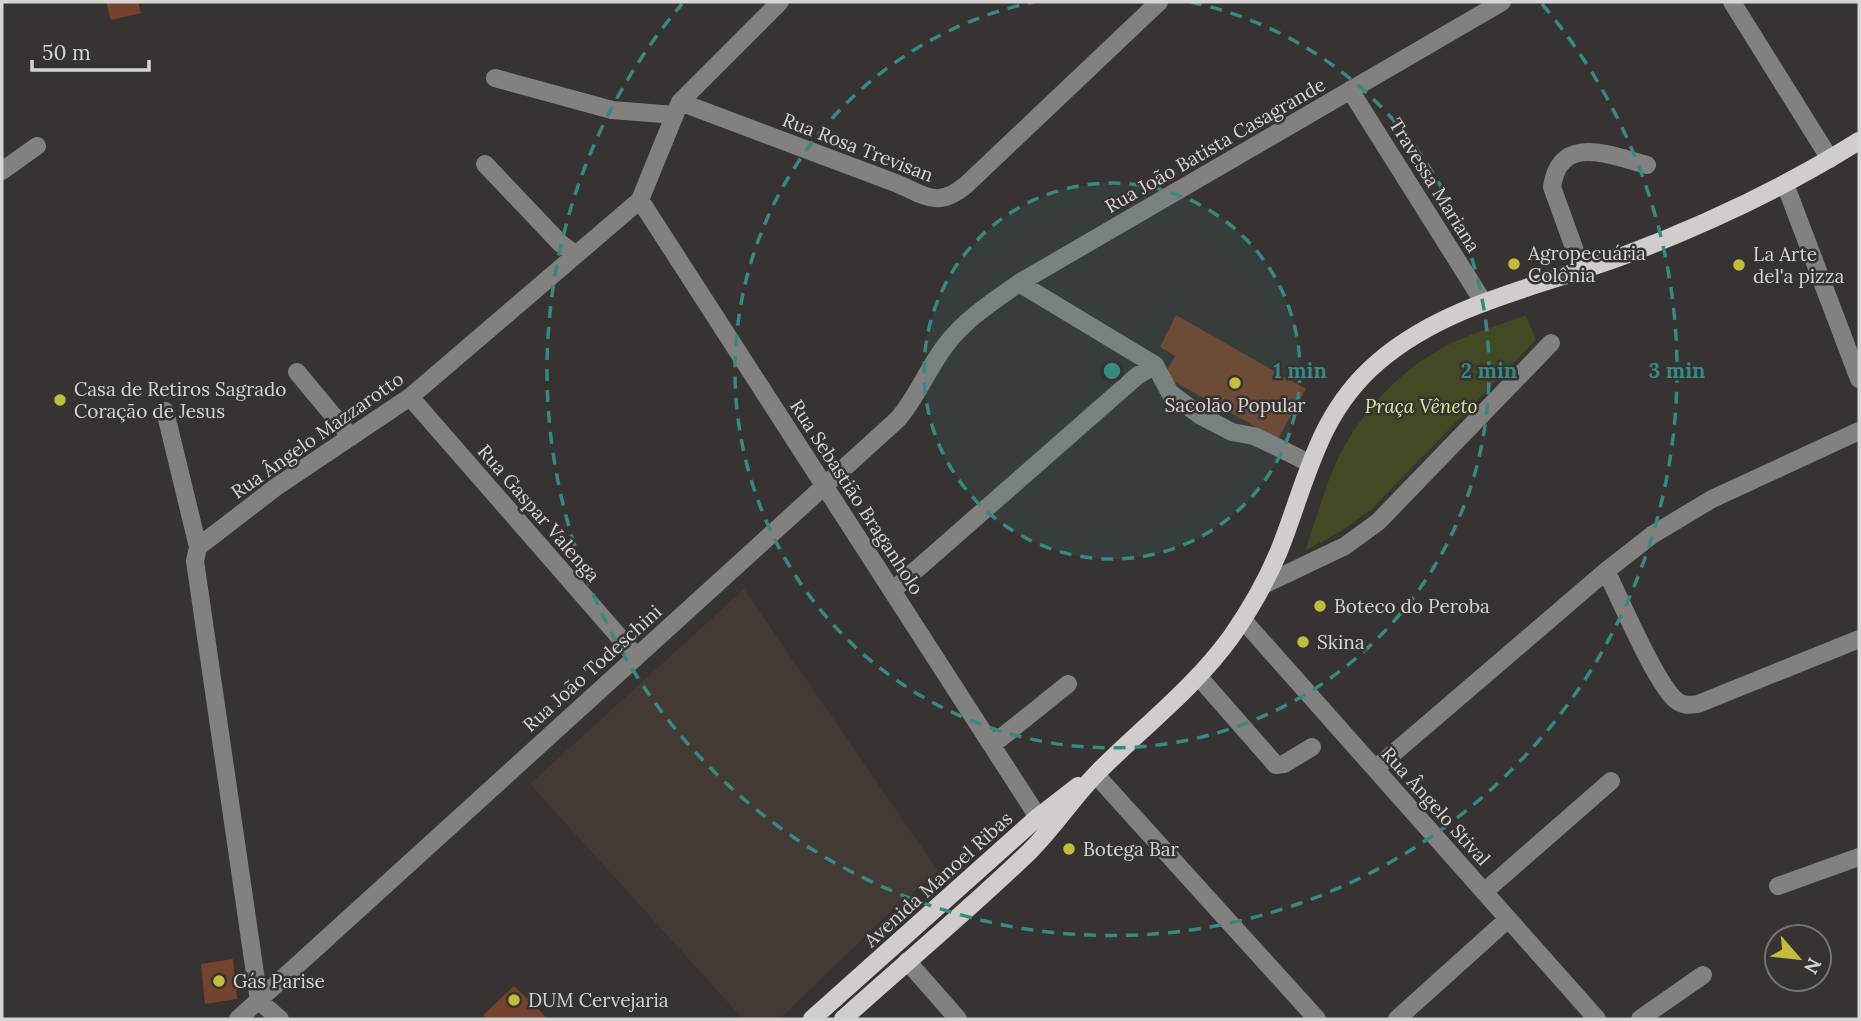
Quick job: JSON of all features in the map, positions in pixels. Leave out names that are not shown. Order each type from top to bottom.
[{"type":"main road","name":"Avenida Manoel Ribas","points":[[843,1019],[1032,849],[1096,775],[1198,676],[1243,620],[1263,585],[1280,547],[1317,443],[1339,403],[1372,367],[1418,332],[1484,303],[1664,240],[1786,184],[1859,141]]},
{"type":"main road","name":"Avenida Manoel Ribas","points":[[812,1019],[1038,817],[1096,775]]},
{"type":"street","name":"Rua Ângelo Mazzarotto","points":[[198,547],[260,499],[410,397],[640,200],[677,108],[780,2]]},
{"type":"street","name":"Rua Rosa Trevisan","points":[[677,108],[893,182],[927,197],[945,199],[966,185],[1158,2]]},
{"type":"street","name":"Rua João Batista Casagrande","points":[[956,333],[982,309],[1019,283],[1502,2]]},
{"type":"street","points":[[1732,2],[1830,159]]},
{"type":"street","points":[[495,78],[612,110],[677,108]]},
{"type":"street","name":"Travessa Mariana","points":[[1350,90],[1484,303]]},
{"type":"street","points":[[2,171],[37,146]]},
{"type":"street","points":[[1582,270],[1552,187],[1554,174],[1573,153],[1585,150],[1647,165]]},
{"type":"street","points":[[485,164],[560,243],[576,255]]},
{"type":"street","points":[[1786,184],[1859,380]]},
{"type":"street","name":"Rua Sebastião Braganholo","points":[[640,200],[1038,817]]},
{"type":"street","points":[[1019,283],[1155,365],[1170,393],[1201,416],[1232,432],[1254,436],[1309,463]]},
{"type":"street","name":"Rua João Todeschini","points":[[238,1019],[906,410],[934,362],[956,333]]},
{"type":"street","points":[[1263,585],[1345,546],[1378,522],[1551,343]]},
{"type":"street","points":[[892,591],[1137,376],[1155,365]]},
{"type":"street","points":[[297,372],[351,437]]},
{"type":"street","name":"Rua Gaspar Valenga","points":[[410,397],[636,656]]},
{"type":"street","points":[[165,411],[198,547],[195,561],[259,1000],[280,1019]]},
{"type":"street","points":[[1376,769],[1606,570],[1652,535],[1712,499],[1859,431]]},
{"type":"street","points":[[1606,570],[1659,678],[1677,701],[1688,706],[1859,639]]},
{"type":"street","name":"Rua Ângelo Stival","points":[[1243,620],[1597,1019]]},
{"type":"street","points":[[1198,676],[1276,765],[1283,764],[1312,747]]},
{"type":"street","points":[[992,745],[1068,684]]},
{"type":"street","points":[[1096,775],[1317,1019]]},
{"type":"street","points":[[1484,892],[1611,781]]},
{"type":"street","points":[[1778,886],[1859,857]]},
{"type":"street","points":[[1397,1019],[1508,919]]},
{"type":"street","points":[[907,961],[958,1019]]},
{"type":"street","points":[[1640,1019],[1703,975]]},
{"type":"shaded area","points":[[744,589],[938,871],[887,915],[780,1019],[743,1019],[530,784]]},
{"type":"green space","name":"Praça Vêneto","points":[[1526,315],[1536,340],[1372,509],[1343,530],[1305,551],[1335,465],[1345,445],[1357,425],[1386,390],[1421,361],[1441,349]]},
{"type":"building","points":[[106,2],[138,2],[141,13],[111,20]]},
{"type":"building","name":"Sacolão Popular","points":[[1176,315],[1306,389],[1278,439],[1164,376],[1175,356],[1160,347]]},
{"type":"building","name":"Gás Parise","points":[[233,959],[237,999],[205,1004],[201,964]]},
{"type":"building","name":"DUM Cervejaria","points":[[514,986],[548,1019],[487,1019],[483,1015]]},
{"type":"place","name":"Agropecuária Colônia","points":[[1514,264]]},
{"type":"place","name":"La Arte del'a pizza","points":[[1739,265]]},
{"type":"place","name":"Sacolão Popular","points":[[1235,383]]},
{"type":"place","name":"Casa de Retiros Sagrado Coração de Jesus","points":[[60,400]]},
{"type":"place","name":"Boteco do Peroba","points":[[1320,606]]},
{"type":"place","name":"Skina","points":[[1303,642]]},
{"type":"place","name":"Botega Bar","points":[[1069,849]]},
{"type":"place","name":"Gás Parise","points":[[219,981]]},
{"type":"place","name":"DUM Cervejaria","points":[[514,1000]]}]
